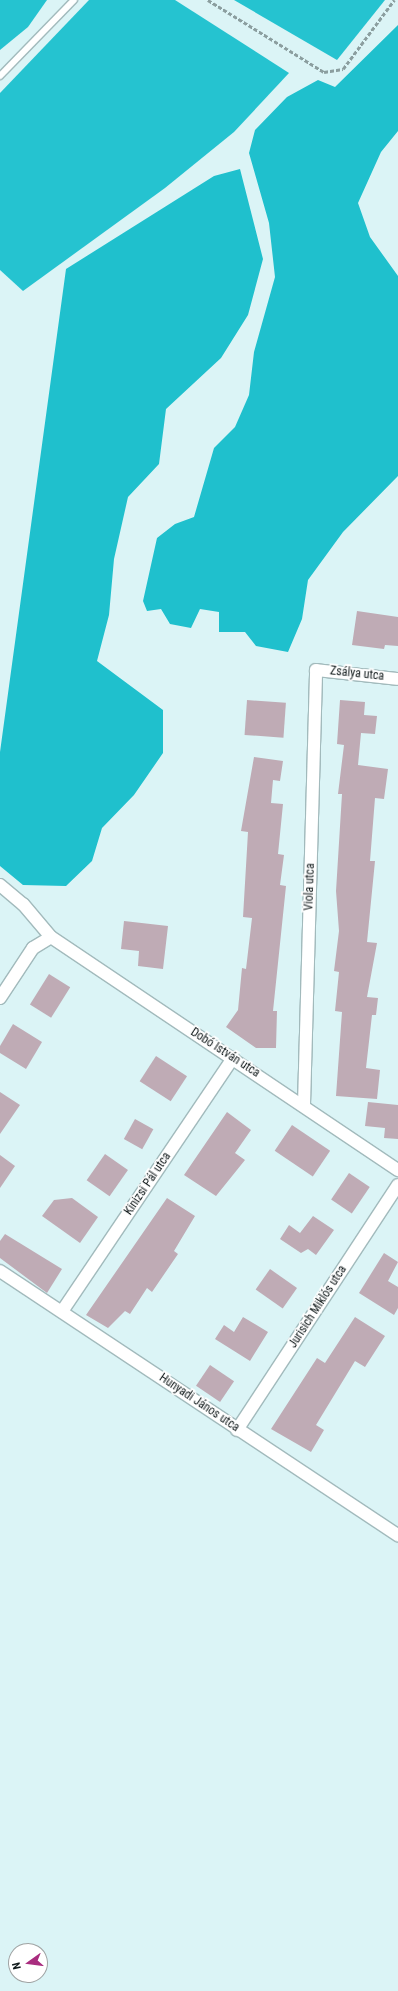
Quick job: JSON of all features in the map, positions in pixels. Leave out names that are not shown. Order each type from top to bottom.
[{"type":"street","name":"Zsálya utca","points":[[316,670],[398,679]]},
{"type":"street","name":"Viola utca","points":[[304,1104],[316,670]]},
{"type":"street","name":"Dobó István utca","points":[[0,885],[23,904],[51,937],[304,1104],[398,1170]]},
{"type":"street","points":[[0,998],[33,948],[51,937]]},
{"type":"street","name":"Kinizsi Pál utca","points":[[64,1310],[233,1058]]},
{"type":"street","name":"Jurisich Miklós utca","points":[[237,1430],[398,1185]]},
{"type":"street","name":"Hunyadi János utca","points":[[0,1271],[64,1310],[237,1430],[398,1535]]},
{"type":"lane","points":[[0,76],[74,0]]},
{"type":"path","points":[[208,0],[324,72],[343,69],[394,0]]},
{"type":"shaded area","points":[[0,0],[47,0],[28,27],[0,50]]},
{"type":"shaded area","points":[[89,0],[175,0],[289,73],[234,132],[165,188],[23,291],[0,270],[0,93]]},
{"type":"shaded area","points":[[234,0],[385,0],[337,60]]},
{"type":"shaded area","points":[[398,25],[398,131],[381,152],[358,203],[370,237],[398,276],[398,476],[343,532],[308,580],[302,619],[288,652],[256,646],[245,632],[219,632],[219,612],[200,609],[191,628],[170,624],[161,609],[147,611],[143,601],[157,538],[175,524],[194,517],[214,448],[235,427],[249,395],[254,352],[275,277],[269,223],[249,153],[255,130],[287,97],[318,80],[335,87]]},
{"type":"shaded area","points":[[240,169],[263,259],[248,315],[221,358],[166,409],[159,464],[128,497],[114,559],[109,615],[97,661],[163,710],[163,753],[134,795],[102,828],[92,861],[66,886],[23,885],[0,866],[0,752],[66,269],[214,176]]},
{"type":"building","points":[[357,611],[398,617],[398,646],[385,645],[384,649],[352,645]]},
{"type":"building","points":[[247,700],[286,703],[283,738],[245,735]]},
{"type":"building","points":[[340,700],[365,702],[364,715],[377,716],[375,734],[361,733],[358,765],[388,769],[384,799],[375,798],[370,861],[375,861],[367,942],[377,943],[367,997],[378,998],[376,1015],[372,1015],[366,1068],[380,1070],[377,1099],[336,1096],[342,1012],[335,1011],[339,972],[334,971],[339,931],[336,891],[342,794],[338,794],[344,745],[337,744]]},
{"type":"building","points":[[254,757],[283,761],[280,781],[273,780],[271,803],[283,804],[278,854],[284,855],[280,885],[286,886],[273,1011],[277,1011],[276,1048],[256,1048],[226,1027],[238,1010],[242,968],[246,969],[252,918],[243,917],[248,832],[241,831]]},
{"type":"building","points":[[124,921],[168,926],[163,969],[138,966],[139,951],[121,949]]},
{"type":"building","points":[[49,974],[70,987],[51,1018],[30,1005]]},
{"type":"building","points":[[13,1024],[42,1042],[26,1069],[0,1053],[0,1046]]},
{"type":"building","points":[[156,1056],[187,1076],[171,1101],[140,1081]]},
{"type":"building","points":[[0,1092],[20,1105],[0,1134]]},
{"type":"building","points":[[368,1102],[398,1105],[398,1139],[384,1138],[385,1128],[365,1126]]},
{"type":"building","points":[[227,1112],[251,1130],[235,1153],[245,1160],[216,1196],[184,1175]]},
{"type":"building","points":[[135,1119],[153,1129],[142,1149],[124,1139]]},
{"type":"building","points":[[292,1125],[330,1151],[313,1176],[275,1151]]},
{"type":"building","points":[[105,1154],[128,1170],[110,1196],[87,1180]]},
{"type":"building","points":[[0,1155],[15,1166],[0,1188]]},
{"type":"building","points":[[349,1173],[370,1187],[352,1214],[331,1200]]},
{"type":"building","points":[[72,1198],[98,1217],[80,1243],[42,1216],[54,1200]]},
{"type":"building","points":[[167,1198],[195,1216],[174,1251],[178,1254],[152,1292],[147,1288],[130,1314],[125,1311],[108,1328],[86,1315]]},
{"type":"building","points":[[313,1216],[334,1230],[316,1255],[308,1249],[301,1253],[280,1239],[289,1225],[300,1233]]},
{"type":"building","points":[[5,1234],[62,1269],[47,1293],[0,1258],[0,1241]]},
{"type":"building","points":[[384,1253],[398,1262],[388,1281],[398,1287],[398,1308],[394,1315],[359,1293]]},
{"type":"building","points":[[270,1269],[297,1288],[283,1308],[256,1289]]},
{"type":"building","points":[[243,1317],[268,1332],[250,1361],[215,1339],[224,1325],[234,1332]]},
{"type":"building","points":[[355,1317],[385,1336],[365,1367],[355,1361],[316,1425],[324,1430],[311,1452],[271,1429],[317,1358],[325,1363]]},
{"type":"building","points":[[210,1365],[234,1381],[220,1402],[196,1386]]}]
